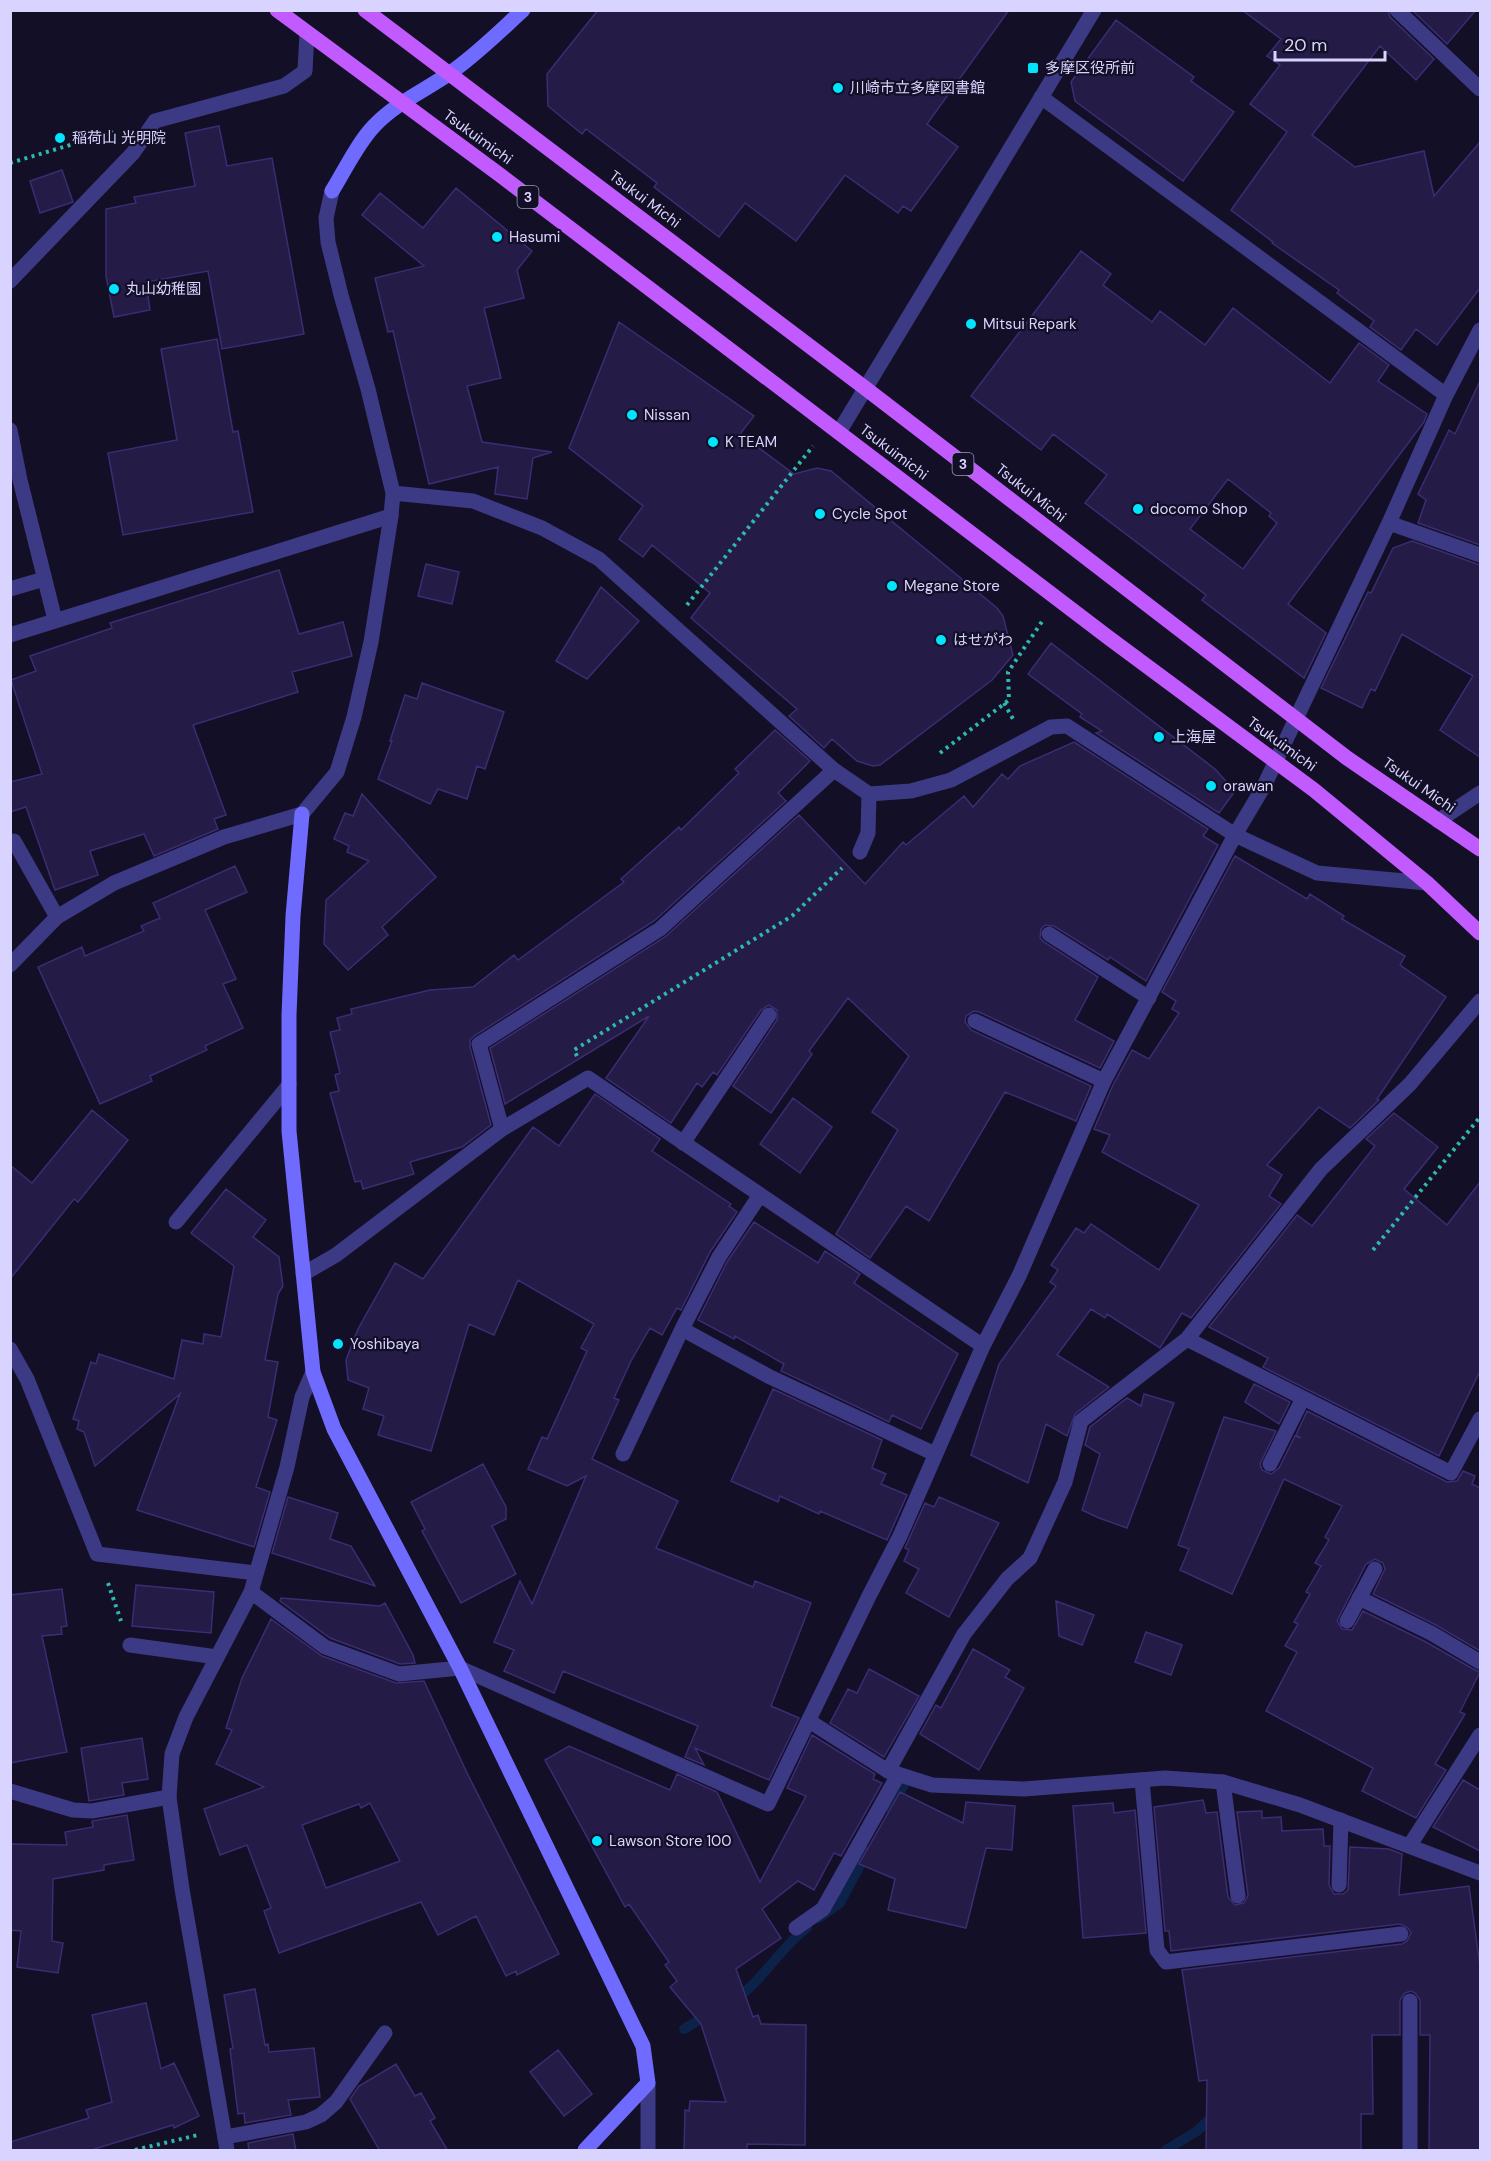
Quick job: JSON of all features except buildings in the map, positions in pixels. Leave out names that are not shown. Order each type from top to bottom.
[{"type":"main road","name":"Tsukuimichi","points":[[277,10],[1314,790],[1427,883],[1480,933]]},
{"type":"main road","name":"3","points":[[365,10],[450,73]]},
{"type":"main road","name":"Tsukui Michi","points":[[450,73],[1347,758],[1480,849]]},
{"type":"street","points":[[10,965],[57,917],[124,879],[224,837],[302,814],[337,772],[354,717],[371,642],[392,516],[393,493],[368,389],[328,242],[326,218],[332,191],[366,135],[401,103],[450,73],[484,46],[523,10]]},
{"type":"street","points":[[839,432],[1094,10]]},
{"type":"street","points":[[1397,10],[1480,89]]},
{"type":"street","points":[[10,281],[133,153],[155,121],[284,86],[305,71],[307,33]]},
{"type":"street","points":[[1041,97],[1446,395]]},
{"type":"street","points":[[251,1592],[325,1647],[399,1674],[460,1668],[768,1804],[900,1536],[983,1346],[1019,1276],[1104,1081],[1234,835],[1264,786],[1389,523],[1446,395],[1480,330]]},
{"type":"street","points":[[10,430],[55,620]]},
{"type":"street","points":[[393,493],[473,501],[542,528],[599,559],[834,770],[869,794],[911,791],[951,780],[1051,727],[1067,726],[1234,835],[1317,873],[1427,883]]},
{"type":"street","points":[[10,634],[392,516]]},
{"type":"street","points":[[1389,523],[1480,555]]},
{"type":"street","points":[[10,589],[44,579]]},
{"type":"street","points":[[502,1129],[479,1044],[660,929],[834,770]]},
{"type":"street","points":[[1438,821],[1480,793]]},
{"type":"street","points":[[860,852],[868,833],[869,794]]},
{"type":"street","points":[[302,814],[293,916],[289,1131],[313,1372],[334,1430],[460,1668],[643,2046],[648,2083],[648,2151]]},
{"type":"street","points":[[14,841],[57,917]]},
{"type":"street","points":[[1049,934],[1149,998]]},
{"type":"street","points":[[796,1928],[823,1909],[964,1634],[1007,1579],[1030,1558],[1065,1482],[1081,1421],[1187,1339],[1322,1168],[1410,1084],[1480,1001]]},
{"type":"street","points":[[683,1143],[769,1015]]},
{"type":"street","points":[[975,1022],[1104,1081]]},
{"type":"street","points":[[303,1274],[336,1256],[502,1129],[588,1078],[983,1346]]},
{"type":"street","points":[[176,1222],[289,1085]]},
{"type":"street","points":[[623,1454],[719,1257],[760,1195]]},
{"type":"street","points":[[682,1329],[770,1377],[935,1454]]},
{"type":"street","points":[[1187,1339],[1451,1473],[1480,1419]]},
{"type":"street","points":[[10,1349],[27,1378],[97,1554],[256,1573]]},
{"type":"street","points":[[313,1372],[302,1397],[287,1467],[251,1592],[186,1717],[172,1755],[169,1797],[182,1889],[225,2139],[306,2122],[321,2115],[336,2102],[385,2033]]},
{"type":"street","points":[[1270,1464],[1303,1398]]},
{"type":"street","points":[[1347,1621],[1375,1569]]},
{"type":"street","points":[[1359,1598],[1431,1634],[1480,1662]]},
{"type":"street","points":[[130,1645],[218,1657]]},
{"type":"street","points":[[809,1721],[893,1773],[932,1785],[1024,1789],[1165,1778],[1223,1782],[1300,1805],[1480,1873]]},
{"type":"street","points":[[1410,1845],[1480,1735]]},
{"type":"street","points":[[1142,1780],[1157,1950],[1166,1962],[1401,1934]]},
{"type":"street","points":[[1223,1782],[1238,1896]]},
{"type":"street","points":[[10,1791],[73,1810],[92,1811],[169,1797]]},
{"type":"street","points":[[1340,1885],[1341,1820]]},
{"type":"street","points":[[1410,2001],[1410,2151]]},
{"type":"street","points":[[585,2151],[648,2083]]},
{"type":"path","points":[[10,163],[93,136],[155,121]]},
{"type":"path","points":[[690,601],[813,447]]},
{"type":"path","points":[[936,756],[1009,700],[1008,672],[1043,620]]},
{"type":"path","points":[[588,1078],[574,1050],[792,916],[860,852]]},
{"type":"path","points":[[1372,1250],[1480,1117]]},
{"type":"path","points":[[97,1554],[130,1645]]},
{"type":"path","points":[[135,2151],[225,2139]]},
{"type":"waterway","points":[[890,1809],[904,1785]]},
{"type":"waterway","points":[[819,1918],[840,1903],[867,1852]]},
{"type":"waterway","points":[[733,2000],[744,1993],[788,1945],[807,1928]]},
{"type":"waterway","points":[[684,2029],[709,2014]]},
{"type":"waterway","points":[[1166,2150],[1197,2131],[1216,2113]]},
{"type":"place","name":"多摩区役所前","points":[[1033,68]]},
{"type":"place","name":"川崎市立多摩図書館","points":[[838,88]]},
{"type":"place","name":"稲荷山 光明院","points":[[60,138]]},
{"type":"place","name":"Hasumi","points":[[497,237]]},
{"type":"place","name":"丸山幼稚園","points":[[114,289]]},
{"type":"place","name":"Mitsui Repark","points":[[971,324]]},
{"type":"place","name":"Nissan","points":[[632,415]]},
{"type":"place","name":"K TEAM","points":[[713,442]]},
{"type":"place","name":"docomo Shop","points":[[1138,509]]},
{"type":"place","name":"Cycle Spot","points":[[820,514]]},
{"type":"place","name":"Megane Store","points":[[892,586]]},
{"type":"place","name":"はせがわ","points":[[941,640]]},
{"type":"place","name":"上海屋","points":[[1159,737]]},
{"type":"place","name":"orawan","points":[[1211,786]]},
{"type":"place","name":"Yoshibaya","points":[[338,1344]]},
{"type":"place","name":"Lawson Store 100","points":[[597,1841]]}]
